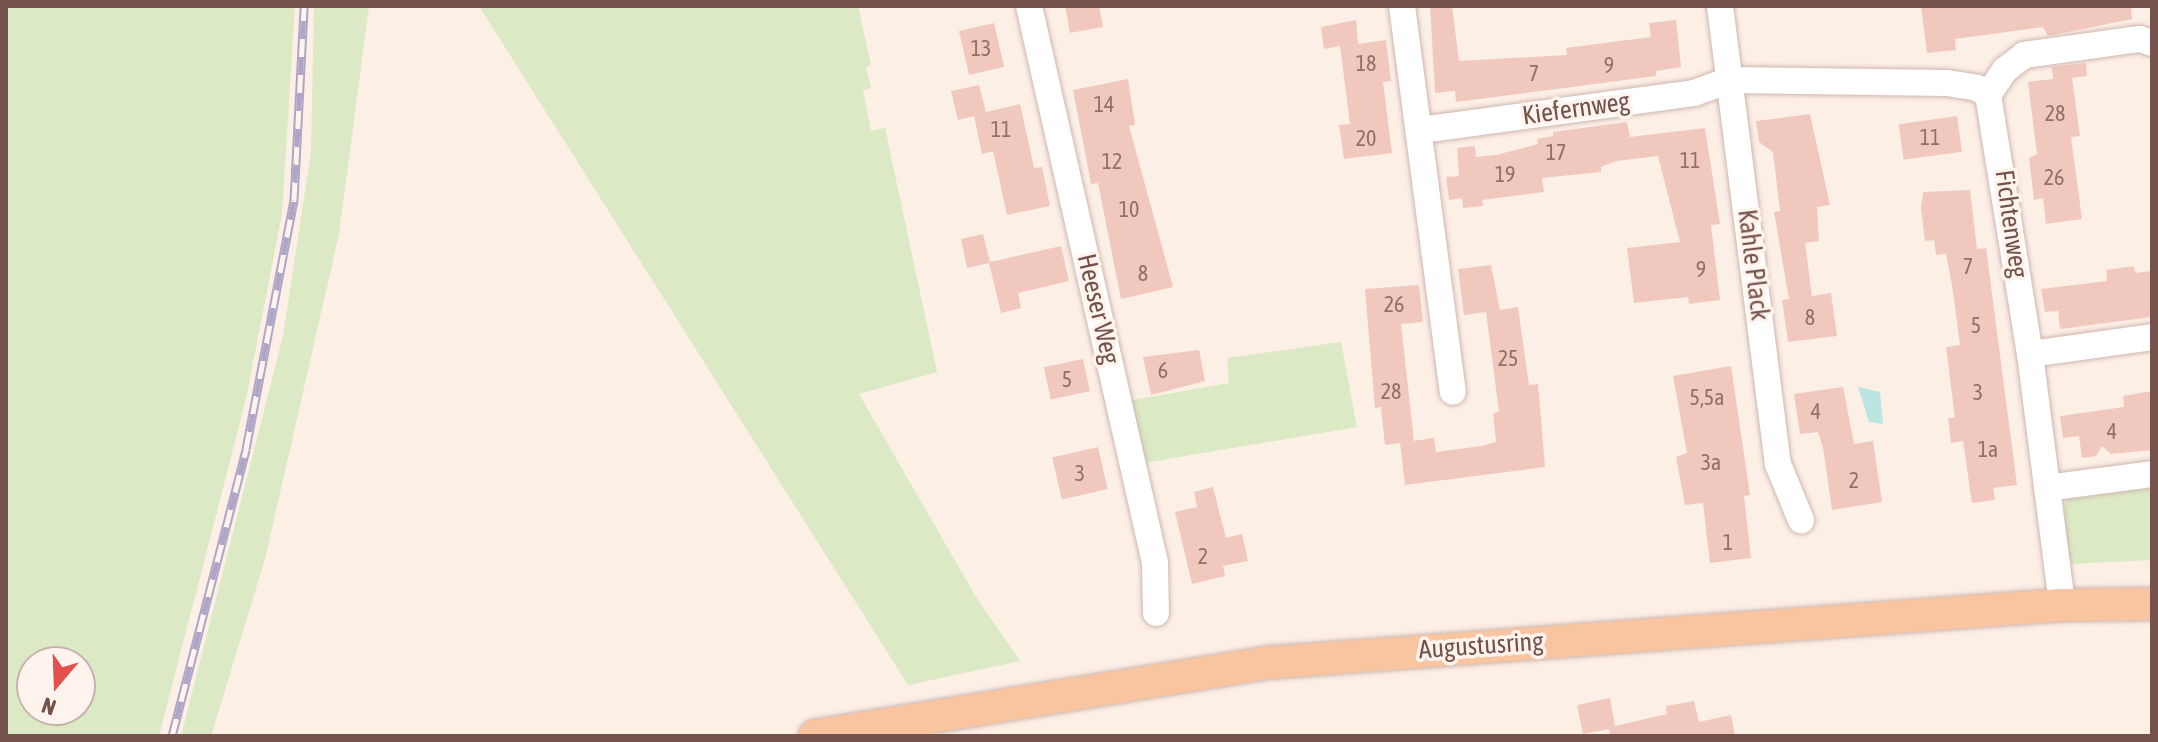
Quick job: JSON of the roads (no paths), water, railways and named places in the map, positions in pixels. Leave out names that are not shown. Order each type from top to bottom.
[{"type":"main road","name":"Augustusring","points":[[815,736],[1264,663],[2062,605],[2152,604]]},
{"type":"street","name":"Heeser Weg","points":[[1029,6],[1155,563],[1156,613]]},
{"type":"street","points":[[1402,6],[1421,130],[1453,392]]},
{"type":"street","name":"Kahle Plack","points":[[1720,6],[1778,464],[1801,520]]},
{"type":"street","points":[[1730,80],[1947,83],[1977,88],[1988,95],[2005,70],[2024,55],[2140,39],[2152,43]]},
{"type":"street","name":"Kiefernweg","points":[[1421,130],[1694,93],[1730,80]]},
{"type":"street","name":"Fichtenweg","points":[[1988,95],[2030,354],[2062,605]]},
{"type":"street","points":[[2030,354],[2152,337]]},
{"type":"street","points":[[2047,488],[2152,474]]},
{"type":"water","points":[[1858,387],[1880,392],[1883,424],[1869,422]]},
{"type":"railway","points":[[172,736],[246,449],[294,200],[304,6]]}]
